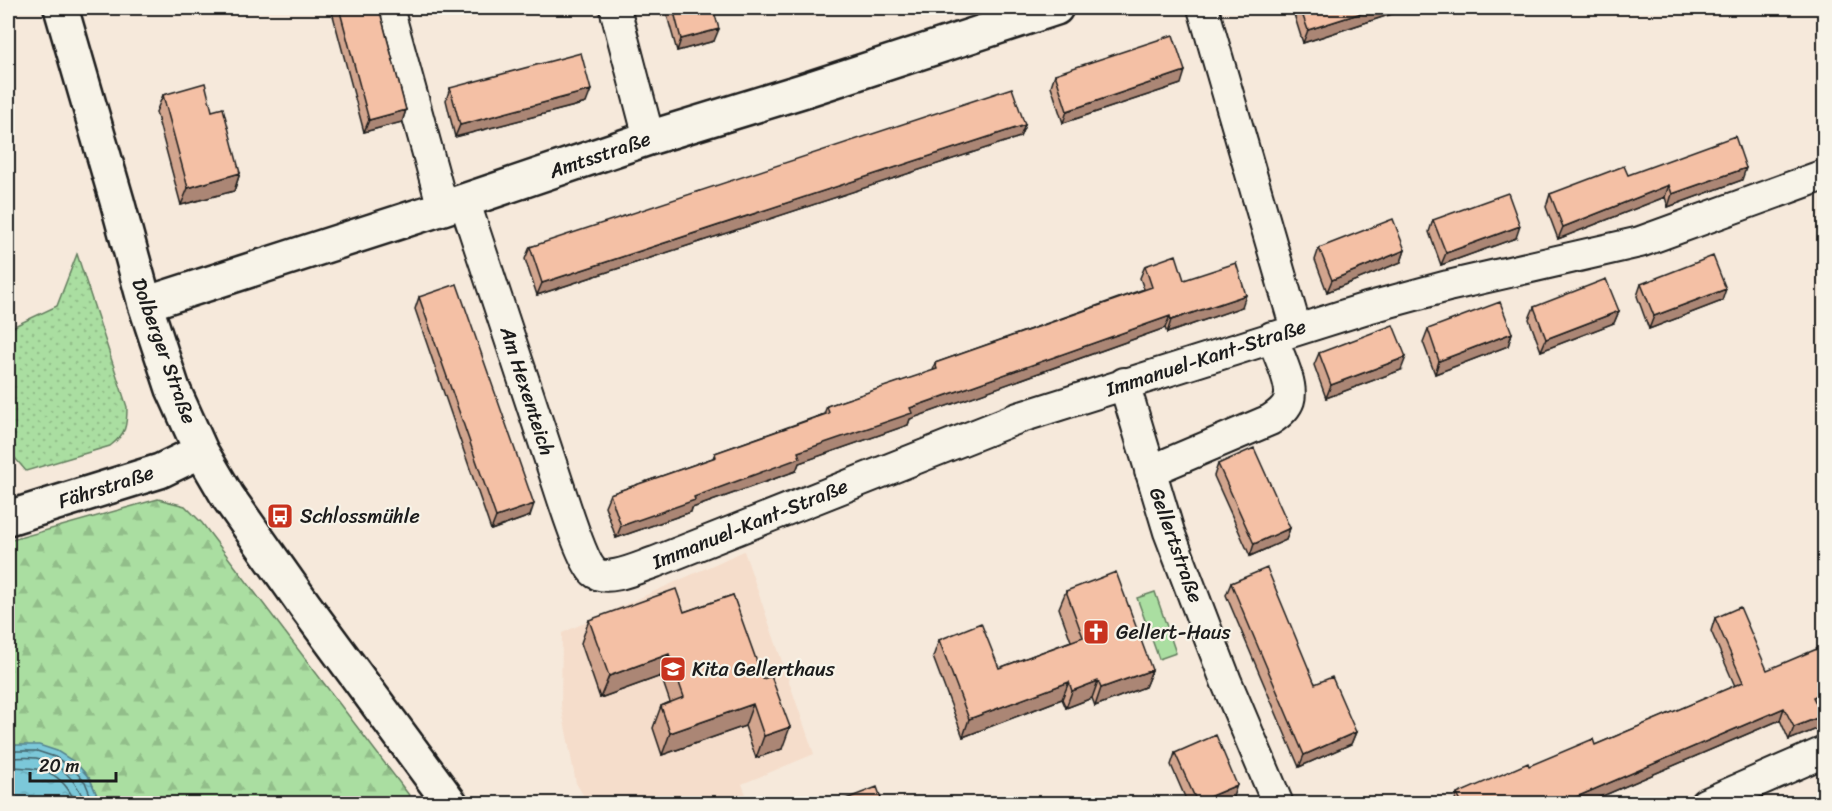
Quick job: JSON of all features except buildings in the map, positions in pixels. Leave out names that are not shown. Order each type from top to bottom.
[{"type":"main road","name":"Dolberger Straße","points":[[61,8],[145,304],[173,389],[201,451],[228,497],[305,606],[451,804]]},
{"type":"main road","name":"Amtsstraße","points":[[145,304],[649,138],[1056,8]]},
{"type":"main road","name":"Fährstraße","points":[[8,518],[160,471],[201,451]]},
{"type":"street","name":"Am Hexenteich","points":[[388,8],[454,204],[566,509],[586,561],[592,571],[600,576]]},
{"type":"street","points":[[615,8],[649,138]]},
{"type":"street","points":[[1150,471],[1270,420],[1284,410],[1290,399],[1284,333],[1203,8]]},
{"type":"street","name":"Immanuel-Kant-Straße","points":[[600,576],[609,576],[654,562],[1017,418],[1124,383],[1284,333],[1448,286],[1640,242],[1824,176]]},
{"type":"street","name":"Gellertstraße","points":[[1124,383],[1168,532],[1226,681],[1278,804]]},
{"type":"street","points":[[1705,804],[1824,752]]},
{"type":"shaded area","name":"Kita Gellerthaus","points":[[744,551],[814,754],[742,784],[749,803],[588,803],[576,783],[561,705],[562,633]]},
{"type":"green space","points":[[77,254],[127,407],[126,425],[119,438],[110,446],[26,471],[8,450],[8,329],[57,306]]},
{"type":"green space","points":[[158,499],[185,506],[202,523],[415,803],[100,803],[90,779],[76,763],[8,745],[8,541]]},
{"type":"green space","points":[[1155,592],[1176,653],[1159,659],[1137,598]]},
{"type":"water","points":[[8,745],[39,745],[57,751],[76,763],[90,779],[100,803],[8,803]]},
{"type":"place","name":"Schlossmühle","points":[[280,516]]},
{"type":"place","name":"Gellert-Haus","points":[[1096,632]]},
{"type":"place","name":"Kita Gellerthaus","points":[[673,669]]}]
